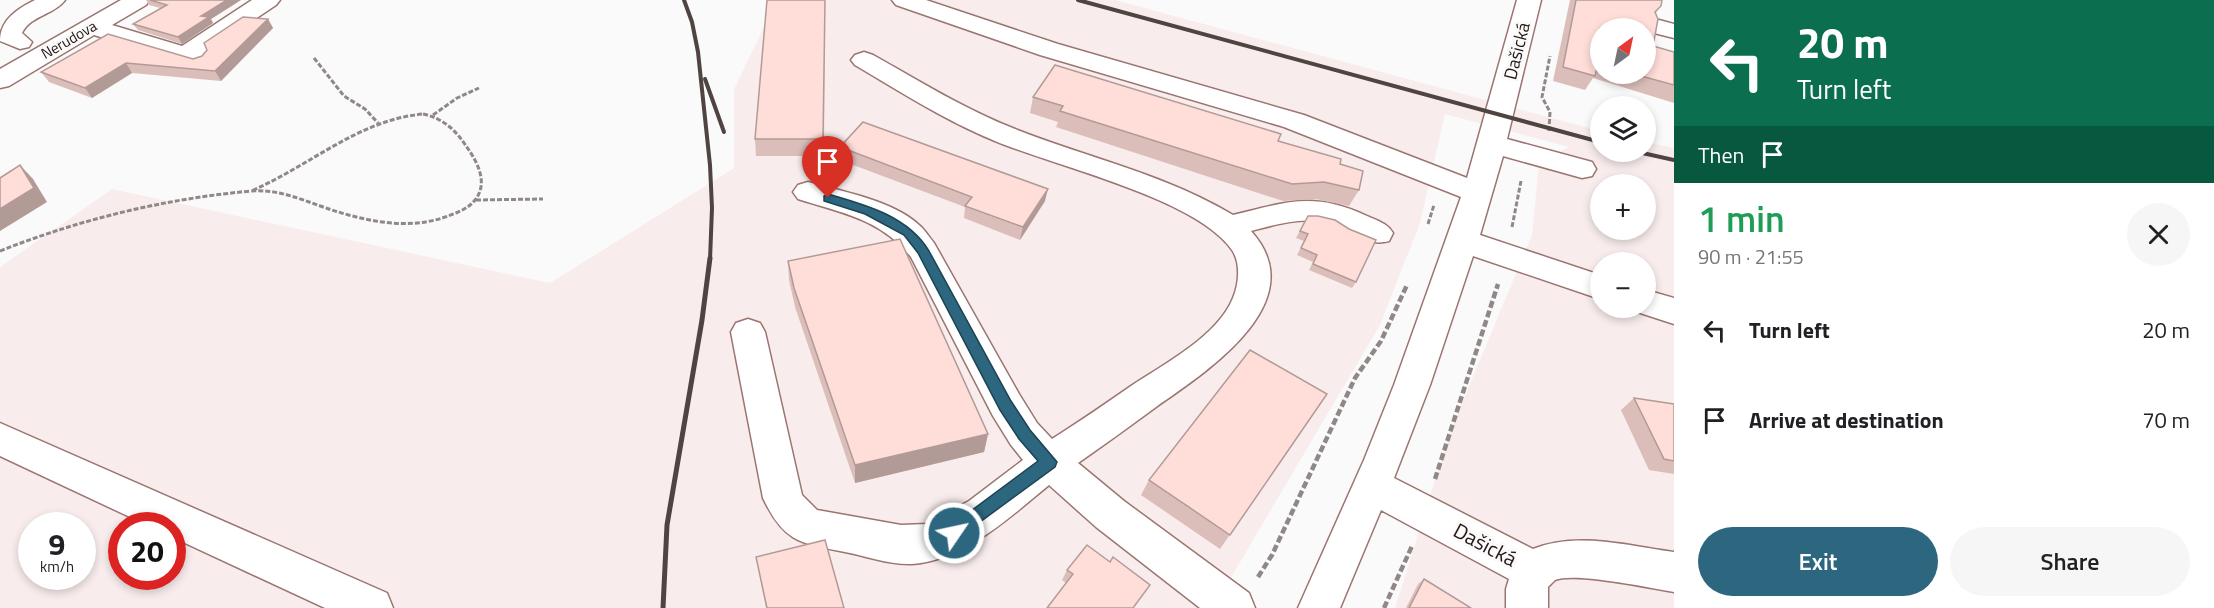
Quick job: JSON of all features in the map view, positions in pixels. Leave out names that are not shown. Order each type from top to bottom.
[{"type":"street","points":[[49,51],[9,36],[13,28],[28,14],[53,0]]},
{"type":"street","points":[[20,42],[95,0]]},
{"type":"street","name":"Nerudova","points":[[0,80],[138,0]]},
{"type":"street","points":[[92,27],[192,56],[268,0]]},
{"type":"street","points":[[904,0],[1068,55],[1314,128],[1442,181],[1476,192]]},
{"type":"street","name":"Dašická","points":[[1319,608],[1373,486],[1409,396],[1492,144],[1529,0]]},
{"type":"street","points":[[748,332],[783,498],[789,511],[809,527],[910,545],[937,541],[968,524],[1049,462],[1196,361],[1218,344],[1233,326],[1253,290],[1255,272],[1251,257],[1242,241],[1208,214],[1168,194],[974,122],[864,60]]},
{"type":"street","points":[[1492,144],[1582,169]]},
{"type":"street","points":[[808,192],[869,211],[908,232],[923,251],[1024,434],[1049,462],[1110,514],[1234,608]]},
{"type":"street","points":[[1227,227],[1297,211],[1311,211],[1327,212],[1378,233]]},
{"type":"street","points":[[1461,240],[1590,284]]},
{"type":"street","points":[[1656,305],[1674,311]]},
{"type":"street","points":[[0,439],[372,608]]},
{"type":"street","name":"Dašická","points":[[1373,486],[1424,513],[1530,590],[1542,565],[1563,559],[1674,572]]},
{"type":"path","points":[[1384,608],[1417,537],[1507,256],[1527,154],[1546,146],[1548,142],[1550,112],[1542,96],[1550,56]]},
{"type":"path","points":[[314,58],[344,96],[365,109],[379,124]]},
{"type":"path","points":[[433,115],[457,98],[479,88]]},
{"type":"path","points":[[0,251],[79,224],[122,213],[198,197],[250,191],[278,192],[356,216],[395,223],[428,222],[468,207],[476,200],[482,184],[477,165],[460,137],[442,120],[433,115],[409,115],[379,124],[345,140],[288,175],[250,191]]},
{"type":"path","points":[[1425,234],[1442,181]]},
{"type":"path","points":[[476,200],[543,199]]},
{"type":"path","points":[[1255,582],[1272,555],[1355,378],[1382,341],[1410,277]]},
{"type":"shaded area","points":[[777,0],[1115,0],[1590,128],[1590,162],[1656,162],[1656,144],[1674,148],[1674,608],[1395,608],[1450,432],[1532,235],[1539,163],[1569,147],[1445,114],[1420,223],[1380,325],[1213,608],[0,608],[0,267],[112,189],[550,283],[734,168],[734,89]]},
{"type":"building","points":[[150,0],[227,0],[201,16],[209,17],[178,37],[133,24],[167,5]]},
{"type":"building","points":[[767,0],[825,0],[823,139],[755,139]]},
{"type":"building","points":[[1576,0],[1662,0],[1661,6],[1655,12],[1658,19],[1656,30],[1656,18],[1590,18],[1590,75],[1563,67]]},
{"type":"building","points":[[243,17],[268,19],[215,71],[126,63],[85,88],[41,72],[108,34],[193,59],[202,56],[207,50],[204,43]]},
{"type":"building","points":[[1656,47],[1674,52],[1674,85],[1656,80]]},
{"type":"building","points":[[1055,65],[1281,134],[1278,141],[1341,159],[1340,164],[1363,171],[1359,190],[1324,182],[1292,184],[1060,111],[1063,106],[1033,97]]},
{"type":"building","points":[[863,122],[1048,189],[1023,227],[965,206],[972,197],[840,147]]},
{"type":"building","points":[[20,165],[34,188],[0,209],[0,178]]},
{"type":"building","points":[[1308,216],[1335,220],[1349,229],[1376,240],[1356,282],[1313,264],[1317,255],[1301,248],[1308,234],[1300,231]]},
{"type":"building","points":[[900,239],[988,434],[855,465],[794,288],[788,261]]},
{"type":"building","points":[[1250,350],[1327,394],[1230,535],[1149,480]]},
{"type":"building","points":[[1634,398],[1674,404],[1674,461],[1664,459]]},
{"type":"building","points":[[825,540],[844,608],[767,608],[756,557]]},
{"type":"building","points":[[1087,545],[1110,562],[1113,557],[1150,585],[1133,608],[1047,608],[1073,574],[1067,570]]},
{"type":"building","points":[[1424,579],[1471,608],[1409,608]]},
{"type":"railway","points":[[684,0],[692,22],[698,52],[710,165],[712,208],[710,260]]},
{"type":"railway","points":[[1078,0],[1590,139]]},
{"type":"railway","points":[[705,79],[724,132]]},
{"type":"railway","points":[[1656,156],[1674,160]]},
{"type":"railway","points":[[663,608],[667,525],[702,320],[710,258]]},
{"type":"route","points":[[828,198],[869,211],[890,220],[908,232],[923,251],[1006,405],[1024,434],[1049,462],[954,533]]}]
